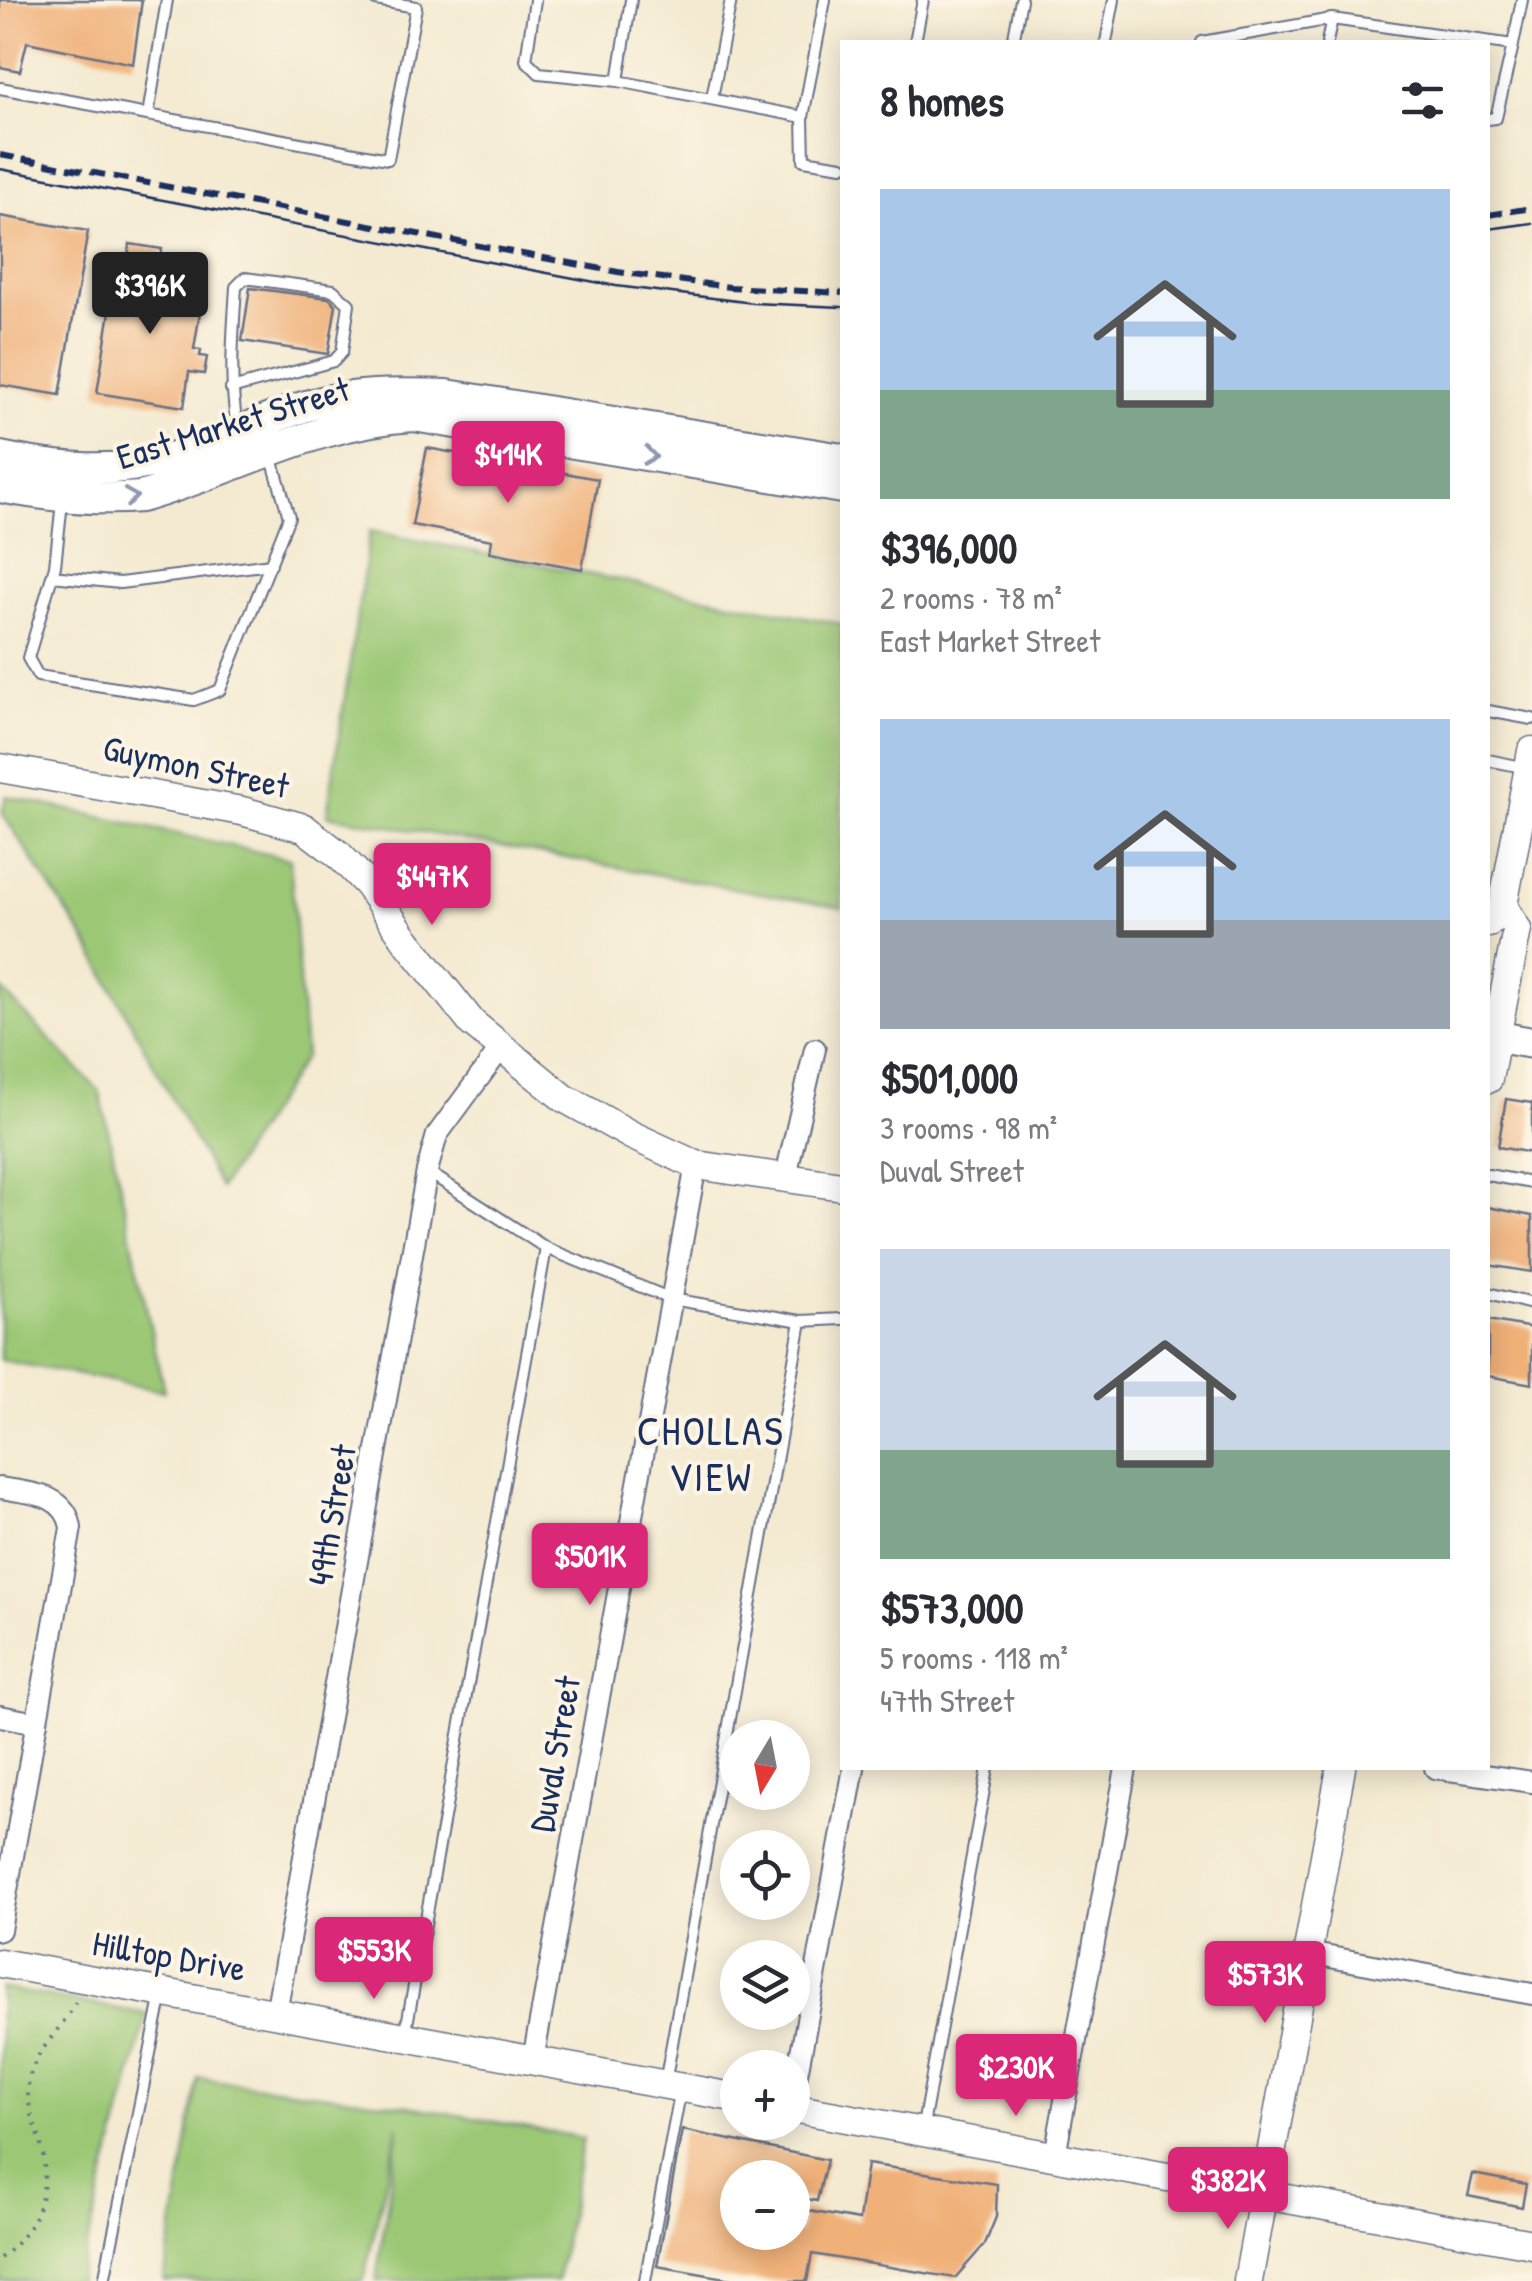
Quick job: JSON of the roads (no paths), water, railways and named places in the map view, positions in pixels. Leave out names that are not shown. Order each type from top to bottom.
[{"type":"main road","name":"East Market Street","points":[[0,457],[92,470],[135,467],[174,458],[308,406],[383,393],[447,395],[840,459]]},
{"type":"main road","name":"East Market Street","points":[[0,487],[62,497],[112,500],[141,496],[332,427],[414,416],[840,488]]},
{"type":"main road","points":[[1492,1036],[1532,1043]]},
{"type":"street","points":[[1492,1036],[1517,929],[1495,914],[1530,760]]},
{"type":"street","name":"Guymon Street","points":[[0,768],[242,811],[304,828],[338,854],[368,885],[472,1023],[564,1098],[630,1136],[696,1165],[840,1186]]},
{"type":"street","name":"49th Street","points":[[276,2014],[427,1171],[437,1135],[502,1048]]},
{"type":"street","points":[[785,1180],[815,1049]]},
{"type":"street","name":"Duval Street","points":[[532,2060],[696,1165]]},
{"type":"street","points":[[0,1488],[48,1497],[61,1504],[71,1528],[0,1930]]},
{"type":"street","points":[[0,1716],[37,1723]]},
{"type":"street","points":[[802,2050],[854,1770]]},
{"type":"street","points":[[1055,2156],[1126,1770]]},
{"type":"street","points":[[1248,2281],[1341,1770]]},
{"type":"street","points":[[1449,1770],[1532,1782]]},
{"type":"street","points":[[1308,1953],[1532,1994]]},
{"type":"street","name":"Hilltop Drive","points":[[0,1963],[720,2095]]},
{"type":"street","points":[[810,2108],[1532,2244]]},
{"type":"lane","points":[[148,115],[168,0]]},
{"type":"lane","points":[[0,88],[388,159],[416,7],[376,0]]},
{"type":"lane","points":[[535,0],[526,60],[538,74],[618,81],[803,117]]},
{"type":"lane","points":[[618,81],[631,0]]},
{"type":"lane","points":[[712,98],[731,0]]},
{"type":"lane","points":[[825,0],[803,117],[804,160],[840,166]]},
{"type":"lane","points":[[916,40],[923,0]]},
{"type":"lane","points":[[1013,40],[1020,0]]},
{"type":"lane","points":[[1106,40],[1114,0]]},
{"type":"lane","points":[[1490,120],[1496,118],[1522,0]]},
{"type":"lane","points":[[1327,40],[1332,19]]},
{"type":"lane","points":[[1213,40],[1332,19],[1473,40]]},
{"type":"lane","points":[[1490,43],[1513,46]]},
{"type":"lane","points":[[230,389],[334,360],[342,352],[349,304],[334,290],[245,278],[236,287],[230,389],[238,434]]},
{"type":"lane","points":[[62,497],[52,576],[28,658],[38,676],[194,700],[220,690],[289,517],[270,449]]},
{"type":"lane","points":[[52,576],[120,583],[270,564]]},
{"type":"lane","points":[[1490,711],[1532,719]]},
{"type":"lane","points":[[1490,760],[1530,760]]},
{"type":"lane","points":[[427,1171],[546,1248],[672,1300],[801,1321],[840,1319]]},
{"type":"lane","points":[[1490,1175],[1532,1183]]},
{"type":"lane","points":[[404,2037],[546,1248]]},
{"type":"lane","points":[[1490,1294],[1532,1304]]},
{"type":"lane","points":[[645,2281],[673,2086],[801,1321]]},
{"type":"lane","points":[[922,2131],[988,1770]]},
{"type":"lane","points":[[104,2281],[162,1993]]},
{"type":"tram line","points":[[0,169],[616,286],[753,303],[840,307]]},
{"type":"tram line","points":[[1490,229],[1532,223]]},
{"type":"railway","points":[[0,155],[618,272],[729,287],[840,293]]},
{"type":"railway","points":[[1490,215],[1532,208]]},
{"type":"district","name":"CHOLLAS VIEW","points":[[711,1454]]}]
